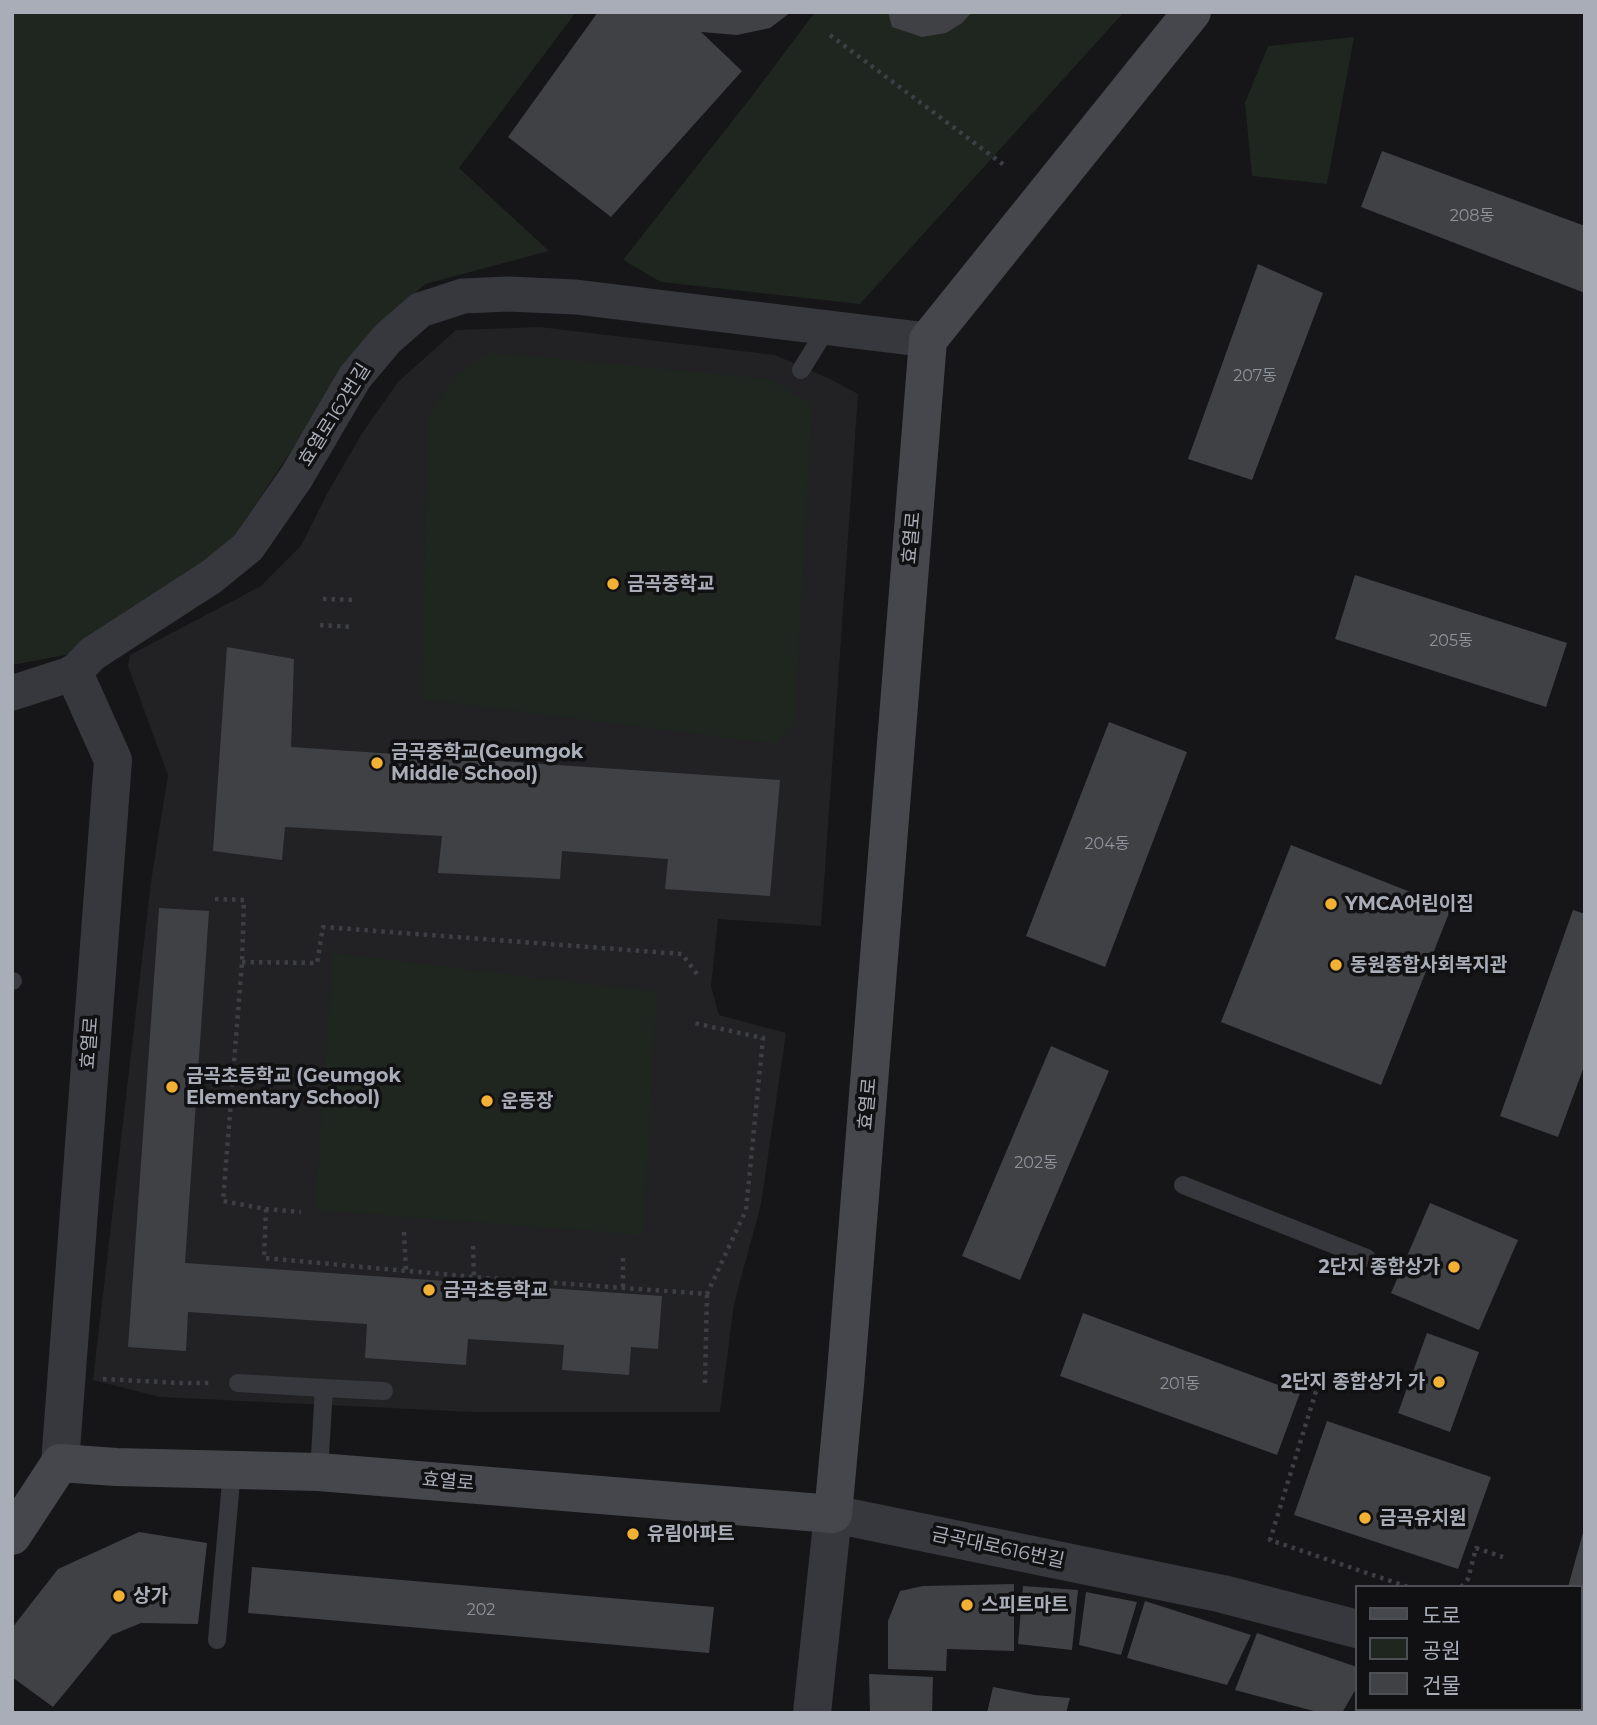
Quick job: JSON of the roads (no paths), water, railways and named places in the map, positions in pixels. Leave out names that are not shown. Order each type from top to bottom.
[{"type":"main road","points":[[928,340],[1192,12]]},
{"type":"main road","name":"효열로","points":[[12,1536],[60,1464],[319,1472],[833,1514],[928,340]]},
{"type":"street","name":"효열로162번길","points":[[12,693],[74,674],[92,654],[211,577],[248,547],[297,477],[355,377],[387,339],[420,310],[463,296],[576,297],[928,340]]},
{"type":"street","name":"효열로","points":[[60,1464],[113,760],[74,674]]},
{"type":"street","name":"금곡대로616번길","points":[[833,1514],[1223,1594],[1356,1629]]},
{"type":"street","points":[[812,1713],[833,1514]]},
{"type":"lane","points":[[801,370],[827,328]]},
{"type":"lane","points":[[1183,1185],[1367,1258]]},
{"type":"lane","points":[[238,1383],[384,1391]]},
{"type":"lane","points":[[319,1472],[324,1388]]},
{"type":"lane","points":[[217,1640],[232,1469]]},
{"type":"place","name":"금곡중학교","points":[[613,584]]},
{"type":"place","name":"금곡중학교(Geumgok Middle School)","points":[[377,763]]},
{"type":"place","name":"YMCA어린이집","points":[[1331,904]]},
{"type":"place","name":"동원종합사회복지관","points":[[1336,965]]},
{"type":"place","name":"금곡초등학교 (Geumgok Elementary School)","points":[[172,1087]]},
{"type":"place","name":"운동장","points":[[487,1101]]},
{"type":"place","name":"2단지 종합상가","points":[[1454,1267]]},
{"type":"place","name":"금곡초등학교","points":[[429,1290]]},
{"type":"place","name":"2단지 종합상가 가","points":[[1439,1382]]},
{"type":"place","name":"금곡유치원","points":[[1365,1518]]},
{"type":"place","name":"유림아파트","points":[[633,1534]]},
{"type":"place","name":"상가","points":[[119,1596]]},
{"type":"place","name":"스피트마트","points":[[967,1605]]}]
